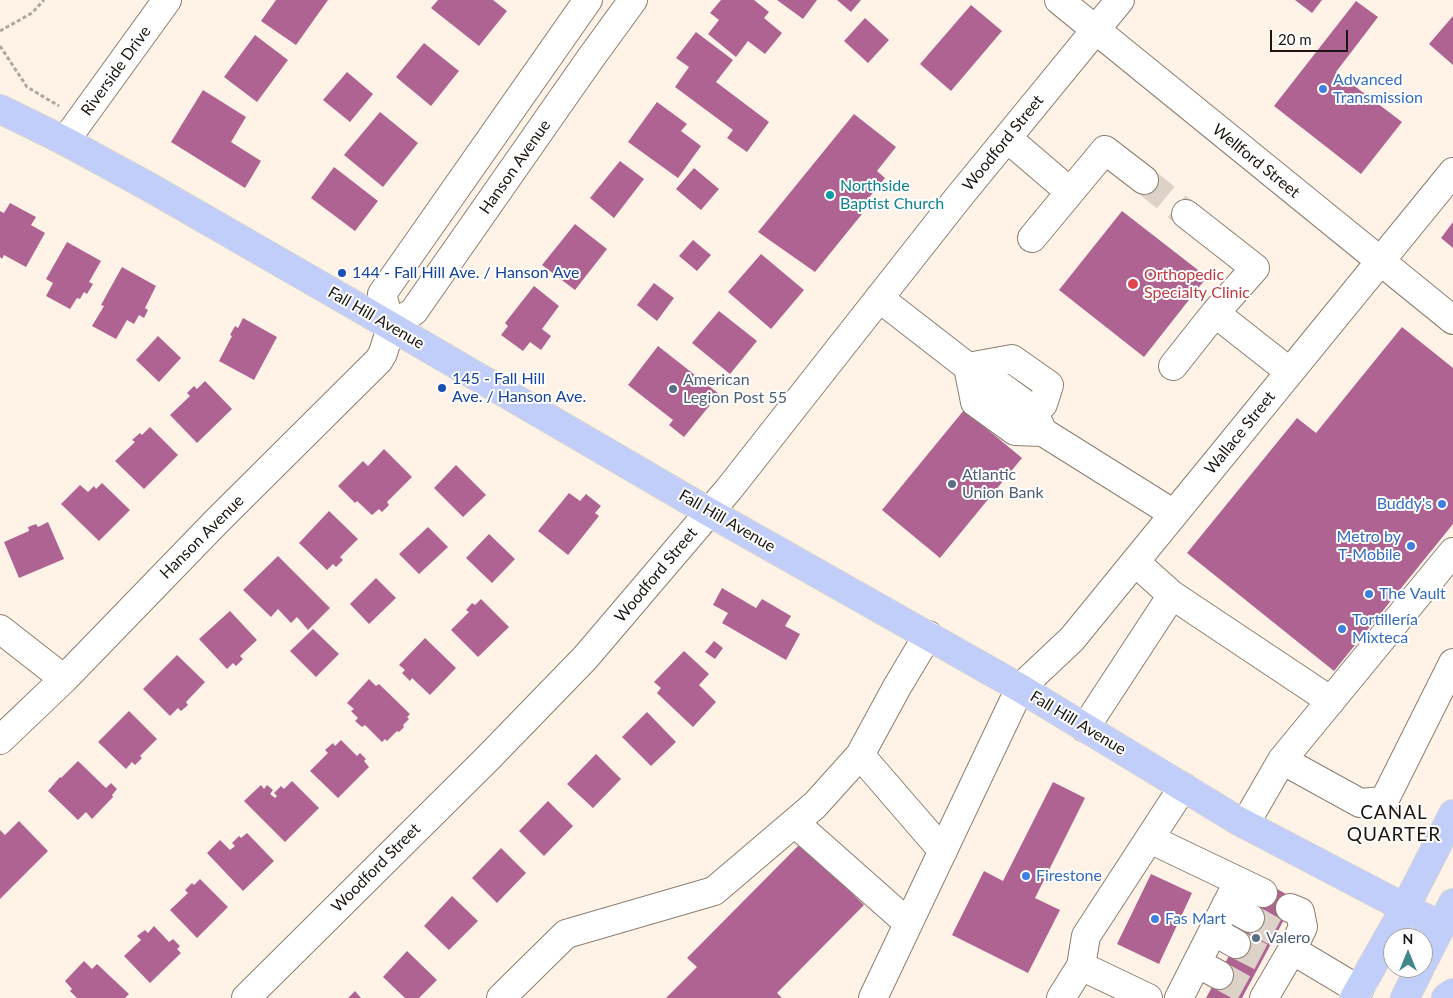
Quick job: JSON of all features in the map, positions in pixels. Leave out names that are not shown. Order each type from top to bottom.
[{"type":"main road","name":"Fall Hill Avenue","points":[[0,109],[65,141],[168,198],[710,512],[1020,688],[1245,824],[1405,908],[1449,921]]},
{"type":"main road","points":[[1356,994],[1405,908],[1453,814]]},
{"type":"main road","points":[[1433,946],[1449,921]]},
{"type":"main road","points":[[1405,998],[1415,978]]},
{"type":"main road","points":[[1446,998],[1453,993]]},
{"type":"street","name":"Riverside Drive","points":[[65,141],[167,0]]},
{"type":"street","points":[[392,327],[382,294],[588,0]]},
{"type":"street","name":"Hanson Avenue","points":[[0,740],[64,678],[217,521],[379,360],[392,327],[414,312],[633,0]]},
{"type":"street","name":"Wellford Street","points":[[1059,0],[1453,320]]},
{"type":"street","name":"Woodford Street","points":[[246,998],[586,658],[710,512],[1007,138],[1120,0]]},
{"type":"street","points":[[561,39],[590,59]]},
{"type":"street","points":[[1007,138],[1070,192]]},
{"type":"street","points":[[1032,238],[1105,150],[1144,180]]},
{"type":"street","name":"Wallace Street","points":[[1020,688],[1072,639],[1453,172]]},
{"type":"street","points":[[1173,366],[1215,313],[1255,268],[1186,214]]},
{"type":"street","points":[[880,298],[968,367],[1016,382],[1043,404],[1043,432]]},
{"type":"street","points":[[1215,313],[1290,372]]},
{"type":"street","points":[[968,367],[975,402],[1015,430],[1043,432],[1174,514]]},
{"type":"street","points":[[1245,824],[1282,760],[1453,552]]},
{"type":"street","points":[[1135,562],[1172,595],[1330,701]]},
{"type":"street","points":[[1085,728],[1172,595]]},
{"type":"street","points":[[0,629],[64,678]]},
{"type":"street","points":[[501,998],[566,934],[714,891],[815,805],[860,756],[897,687],[928,635]]},
{"type":"street","points":[[1282,760],[1360,803],[1384,801],[1453,663]]},
{"type":"street","points":[[873,998],[1020,688]]},
{"type":"street","points":[[860,756],[943,851]]},
{"type":"street","points":[[1061,998],[1081,966],[1086,936],[1182,787]]},
{"type":"street","points":[[795,822],[908,923]]},
{"type":"street","points":[[1150,839],[1238,902]]},
{"type":"street","points":[[1238,902],[1263,894]]},
{"type":"street","points":[[1179,998],[1208,969],[1224,938],[1238,902]]},
{"type":"street","points":[[1257,995],[1282,950],[1303,927],[1300,912],[1290,908]]},
{"type":"street","points":[[1282,950],[1356,994]]},
{"type":"street","points":[[1081,966],[1148,998]]},
{"type":"path","points":[[0,31],[32,13],[44,0]]},
{"type":"path","points":[[0,46],[27,88]]},
{"type":"building","points":[[276,0],[328,0],[296,45],[261,21]]},
{"type":"building","points":[[438,0],[493,0],[507,11],[479,46],[431,8]]},
{"type":"building","points":[[721,0],[754,0],[769,12],[764,18],[782,33],[765,54],[748,41],[736,57],[708,34],[719,20],[710,13]]},
{"type":"building","points":[[777,0],[817,0],[803,19]]},
{"type":"building","points":[[837,0],[861,0],[851,12]]},
{"type":"building","points":[[1295,0],[1322,0],[1312,13]]},
{"type":"building","name":"Advanced Transmission","points":[[1356,1],[1378,17],[1336,72],[1402,122],[1361,174],[1274,106]]},
{"type":"building","points":[[971,5],[1002,31],[951,91],[920,64]]},
{"type":"building","points":[[1453,16],[1453,65],[1429,44]]},
{"type":"building","points":[[865,18],[889,40],[868,63],[844,41]]},
{"type":"building","points":[[696,32],[733,60],[716,82],[769,122],[747,152],[727,138],[733,130],[675,87],[689,67],[676,58]]},
{"type":"building","points":[[255,35],[288,60],[257,102],[224,77]]},
{"type":"building","points":[[424,43],[459,71],[431,106],[396,77]]},
{"type":"building","points":[[347,72],[373,94],[350,122],[323,100]]},
{"type":"building","points":[[203,90],[246,117],[231,142],[261,161],[245,188],[171,142]]},
{"type":"building","points":[[657,102],[687,124],[681,131],[701,146],[678,178],[628,142]]},
{"type":"building","points":[[380,112],[418,143],[383,187],[344,155]]},
{"type":"building","name":"Northside Baptist Church","points":[[854,114],[896,147],[877,171],[885,178],[858,211],[862,214],[815,272],[758,232]]},
{"type":"building","points":[[620,161],[644,179],[614,218],[590,198]]},
{"type":"building","points":[[334,167],[378,201],[355,231],[311,198]]},
{"type":"building","points":[[694,168],[719,189],[701,210],[676,189]]},
{"type":"building","points":[[10,203],[36,217],[31,225],[45,233],[26,267],[4,255],[2,259],[0,257],[0,211],[4,213]]},
{"type":"building","name":"Orthopedic Specialty Clinic","points":[[1122,211],[1207,277],[1144,357],[1059,290]]},
{"type":"building","points":[[1453,222],[1453,248],[1441,238]]},
{"type":"building","points":[[575,224],[607,249],[575,290],[542,265]]},
{"type":"building","points":[[693,240],[711,255],[697,271],[679,256]]},
{"type":"building","points":[[67,242],[101,261],[89,282],[93,284],[87,294],[84,292],[80,299],[77,298],[70,309],[46,296],[53,283],[46,279]]},
{"type":"building","points":[[761,254],[804,290],[771,329],[728,292]]},
{"type":"building","points":[[122,267],[156,286],[145,308],[148,310],[144,318],[139,315],[134,324],[127,320],[116,339],[92,326],[104,306],[101,305]]},
{"type":"building","points":[[654,283],[674,298],[657,321],[637,305]]},
{"type":"building","points":[[534,286],[559,306],[542,329],[551,336],[541,350],[530,342],[523,351],[501,335],[508,326],[505,323]]},
{"type":"building","points":[[719,311],[757,341],[730,374],[692,343]]},
{"type":"building","points":[[243,318],[277,337],[254,380],[219,361],[235,326],[238,328]]},
{"type":"building","points":[[1402,327],[1453,368],[1453,524],[1334,671],[1187,553],[1297,418],[1316,433]]},
{"type":"building","points":[[158,336],[181,358],[159,382],[136,360]]},
{"type":"building","name":"American Legion Post 55","points":[[658,346],[719,394],[684,437],[669,425],[673,420],[628,385]]},
{"type":"building","points":[[205,381],[232,409],[197,443],[170,415],[190,396],[187,393],[194,386],[197,389]]},
{"type":"building","name":"Atlantic Union Bank","points":[[964,410],[1022,458],[940,558],[882,510]]},
{"type":"building","points":[[150,427],[178,455],[144,489],[115,461],[135,442],[132,440],[140,433],[142,435]]},
{"type":"building","points":[[384,449],[412,477],[387,502],[389,505],[382,512],[379,509],[372,515],[357,501],[355,503],[338,486],[363,461],[368,466]]},
{"type":"building","points":[[456,465],[486,495],[463,517],[434,488]]},
{"type":"building","points":[[102,483],[130,510],[99,541],[61,504],[80,485],[88,492],[94,486],[96,489]]},
{"type":"building","points":[[569,493],[580,501],[586,494],[601,506],[595,513],[599,516],[568,555],[538,531]]},
{"type":"building","points":[[329,511],[358,539],[340,557],[343,560],[336,567],[333,564],[327,570],[299,543]]},
{"type":"building","points":[[48,522],[64,559],[19,578],[4,542],[29,531],[28,527],[36,524],[38,527]]},
{"type":"building","points":[[428,527],[448,547],[419,574],[399,554]]},
{"type":"building","points":[[489,534],[515,559],[492,583],[466,558]]},
{"type":"building","points":[[278,556],[330,608],[308,630],[297,617],[291,623],[278,609],[271,617],[243,590]]},
{"type":"building","points":[[376,578],[396,598],[369,624],[350,604]]},
{"type":"building","points":[[722,588],[756,608],[762,599],[791,616],[785,626],[800,634],[786,660],[722,623],[728,613],[713,605]]},
{"type":"building","points":[[481,599],[509,627],[478,657],[451,630],[469,612],[466,610],[472,603],[475,605]]},
{"type":"building","points":[[230,611],[257,640],[240,656],[243,659],[236,666],[233,663],[227,669],[199,639]]},
{"type":"building","points":[[313,629],[339,654],[316,677],[290,651]]},
{"type":"building","points":[[425,638],[456,668],[430,695],[412,678],[410,681],[402,673],[405,670],[399,665]]},
{"type":"building","points":[[714,641],[723,648],[715,659],[705,652]]},
{"type":"building","points":[[684,651],[709,674],[699,685],[716,702],[693,727],[657,693],[661,688],[654,682]]},
{"type":"building","points":[[177,655],[205,682],[186,702],[188,705],[181,711],[178,708],[170,716],[143,689]]},
{"type":"building","points":[[369,679],[376,686],[379,684],[410,714],[407,717],[409,719],[403,725],[404,727],[387,741],[385,739],[382,742],[365,725],[362,727],[355,721],[358,718],[351,711],[354,709],[347,703]]},
{"type":"building","points":[[129,711],[157,739],[140,756],[142,758],[135,765],[132,762],[126,769],[98,742]]},
{"type":"building","points":[[647,712],[676,742],[651,766],[622,737]]},
{"type":"building","points":[[341,740],[357,756],[360,753],[366,759],[364,761],[369,767],[338,798],[310,771],[328,753],[325,750],[333,743],[335,746]]},
{"type":"building","points":[[596,754],[621,779],[593,808],[567,784]]},
{"type":"building","points":[[78,761],[106,788],[111,783],[117,789],[112,795],[113,797],[92,819],[86,812],[78,820],[48,791]]},
{"type":"building","points":[[292,781],[319,808],[285,842],[244,801],[261,785],[264,789],[267,785],[273,790],[270,794],[275,798],[277,796],[274,793],[281,786],[284,789]]},
{"type":"building","name":"Firestone","points":[[1053,782],[1085,798],[1035,898],[1060,910],[1028,973],[952,935],[984,871],[1003,881]]},
{"type":"building","points":[[548,801],[573,826],[544,856],[519,831]]},
{"type":"building","points":[[19,821],[48,851],[0,899],[0,830],[5,835]]},
{"type":"building","points":[[247,833],[274,861],[243,891],[207,853],[220,840],[230,850],[235,846],[232,843],[239,836],[241,838]]},
{"type":"building","points":[[801,843],[864,905],[777,993],[782,998],[666,998],[697,967],[687,958]]},
{"type":"building","points":[[501,848],[526,873],[497,903],[472,878]]},
{"type":"building","name":"Fas Mart","points":[[1151,874],[1192,893],[1159,964],[1117,944]]},
{"type":"building","points":[[200,879],[228,907],[197,938],[170,910],[188,893],[185,890],[192,883],[194,885]]},
{"type":"building","name":"Valero","points":[[1268,884],[1295,899],[1242,998],[1206,998]]},
{"type":"building","points":[[452,896],[478,921],[449,950],[424,926]]},
{"type":"building","points":[[154,926],[169,942],[173,939],[180,946],[177,949],[181,953],[150,983],[124,956],[141,940],[137,936],[145,930],[148,933]]},
{"type":"building","points":[[407,951],[437,980],[419,998],[405,998],[383,977]]},
{"type":"building","points":[[84,961],[92,969],[97,964],[129,994],[125,998],[77,998],[70,991],[72,989],[65,981]]},
{"type":"building","points":[[355,991],[361,998],[348,998]]},
{"type":"tunnel","points":[[1144,180],[1186,214]]},
{"type":"tunnel","points":[[1250,918],[1277,933]]},
{"type":"tunnel","points":[[1236,944],[1263,958]]},
{"type":"tunnel","points":[[1219,975],[1246,990]]},
{"type":"place","name":"Advanced Transmission","points":[[1323,89]]},
{"type":"place","name":"Northside Baptist Church","points":[[830,195]]},
{"type":"place","name":"144 - Fall Hill Ave. / Hanson Ave","points":[[342,273]]},
{"type":"place","name":"Orthopedic Specialty Clinic","points":[[1133,284]]},
{"type":"place","name":"145 - Fall Hill Ave. / Hanson Ave.","points":[[442,388]]},
{"type":"place","name":"American Legion Post 55","points":[[673,389]]},
{"type":"place","name":"Atlantic Union Bank","points":[[952,484]]},
{"type":"place","name":"Buddy's","points":[[1442,504]]},
{"type":"place","name":"Metro by T-Mobile","points":[[1411,546]]},
{"type":"place","name":"The Vault","points":[[1369,594]]},
{"type":"place","name":"Tortillería Mixteca","points":[[1342,629]]},
{"type":"place","name":"Firestone","points":[[1026,876]]},
{"type":"place","name":"Fas Mart","points":[[1155,919]]},
{"type":"place","name":"Valero","points":[[1256,938]]},
{"type":"district","name":"CANAL QUARTER","points":[[1394,824]]}]
